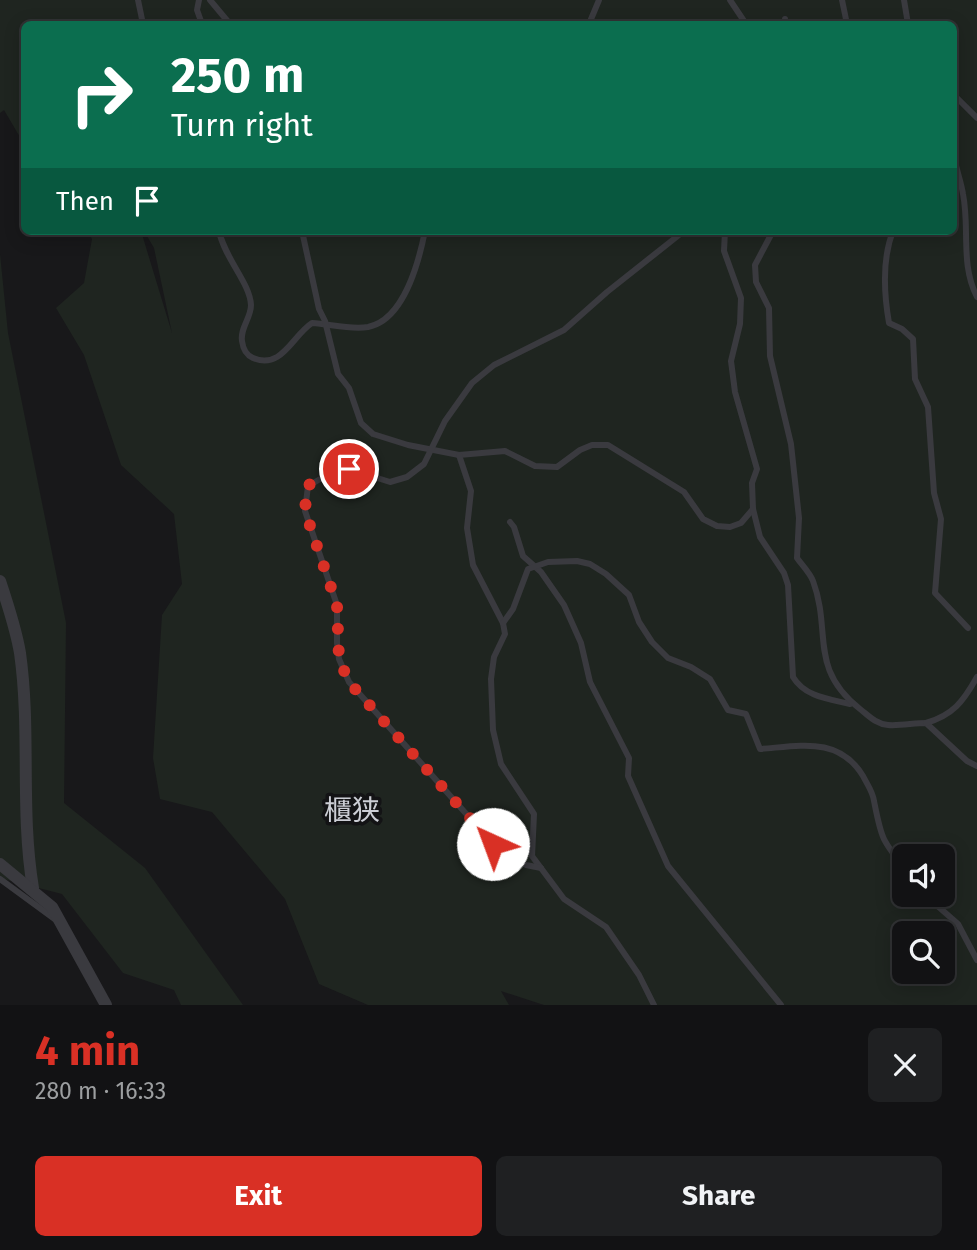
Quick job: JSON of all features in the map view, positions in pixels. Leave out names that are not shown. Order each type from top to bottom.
[{"type":"street","points":[[0,581],[20,653],[25,825],[33,888]]},
{"type":"street","points":[[0,864],[33,888],[52,907],[106,1005]]},
{"type":"lane","points":[[138,0],[142,21]]},
{"type":"lane","points":[[199,0],[197,10],[201,21]]},
{"type":"lane","points":[[210,0],[228,21]]},
{"type":"lane","points":[[590,21],[599,0]]},
{"type":"lane","points":[[730,0],[736,4],[744,21]]},
{"type":"lane","points":[[842,0],[846,21]]},
{"type":"lane","points":[[904,0],[908,21]]},
{"type":"lane","points":[[957,98],[977,118]]},
{"type":"lane","points":[[957,168],[964,195],[964,249],[977,297]]},
{"type":"lane","points":[[957,212],[964,214]]},
{"type":"lane","points":[[220,235],[227,259],[243,282],[251,306],[242,333],[248,356],[264,363],[276,360],[305,328],[313,323],[359,328],[382,321],[407,291],[424,235]]},
{"type":"lane","points":[[303,235],[319,309],[326,323],[338,374],[349,388],[361,423],[373,434],[429,450],[459,455],[505,451],[535,466],[557,467],[592,444],[608,446],[684,492],[703,519],[717,526],[730,527],[741,523],[753,509]]},
{"type":"lane","points":[[541,868],[526,865],[493,844],[349,682],[339,659],[337,605],[305,511],[307,486],[336,470],[349,469],[390,482],[407,477],[424,464],[429,450],[472,383],[494,365],[564,330],[679,235]]},
{"type":"lane","points":[[725,235],[724,251],[741,298],[740,324],[731,361],[735,392],[757,469],[752,483],[753,509],[760,537],[784,573],[788,586],[793,677],[799,688],[813,695],[855,706]]},
{"type":"lane","points":[[771,235],[755,265],[755,274],[769,308],[770,356],[791,444],[799,518],[797,558],[812,579],[828,671],[846,699],[876,722],[888,725],[926,723],[947,716],[958,707],[977,677]]},
{"type":"lane","points":[[893,235],[886,263],[888,323],[902,329],[913,339],[915,379],[928,407],[934,494],[941,519],[935,593],[968,628]]},
{"type":"lane","points":[[459,455],[471,491],[467,527],[473,565],[503,622],[505,634],[494,657],[491,679],[492,730],[501,764],[534,814],[532,856],[565,899],[606,927],[639,975],[654,1005]]},
{"type":"lane","points":[[510,522],[523,556],[541,572],[570,618],[581,643],[590,682],[611,726],[621,739],[629,758],[628,776],[668,866],[781,1005]]},
{"type":"lane","points":[[503,622],[513,608],[524,576],[533,566],[548,562],[590,564],[629,595],[639,622],[668,658],[691,667],[710,679],[729,710],[750,718],[760,749],[815,746],[847,755],[870,789],[877,825],[892,853]]},
{"type":"lane","points":[[926,723],[967,761],[977,766]]},
{"type":"lane","points":[[0,879],[61,922]]},
{"type":"lane","points":[[939,907],[958,924],[977,960]]},
{"type":"shaded area","points":[[0,0],[977,0],[977,1005],[544,1005],[501,991],[509,1005],[368,1005],[319,984],[285,899],[212,812],[160,799],[153,758],[162,615],[182,584],[174,514],[121,465],[84,355],[56,308],[84,283],[92,239],[90,235],[142,235],[172,333],[154,248],[146,235],[957,235],[957,21],[21,21],[21,139],[4,110],[0,113]]},
{"type":"shaded area","points":[[0,254],[8,333],[66,623],[64,803],[145,868],[243,1005],[181,1005],[174,990],[123,973],[62,894],[0,878]]},
{"type":"district","name":"櫃狭","points":[[352,810]]},
{"type":"route","points":[[349,469],[336,470],[307,486],[305,511],[337,605],[339,659],[349,682],[493,844]]}]
